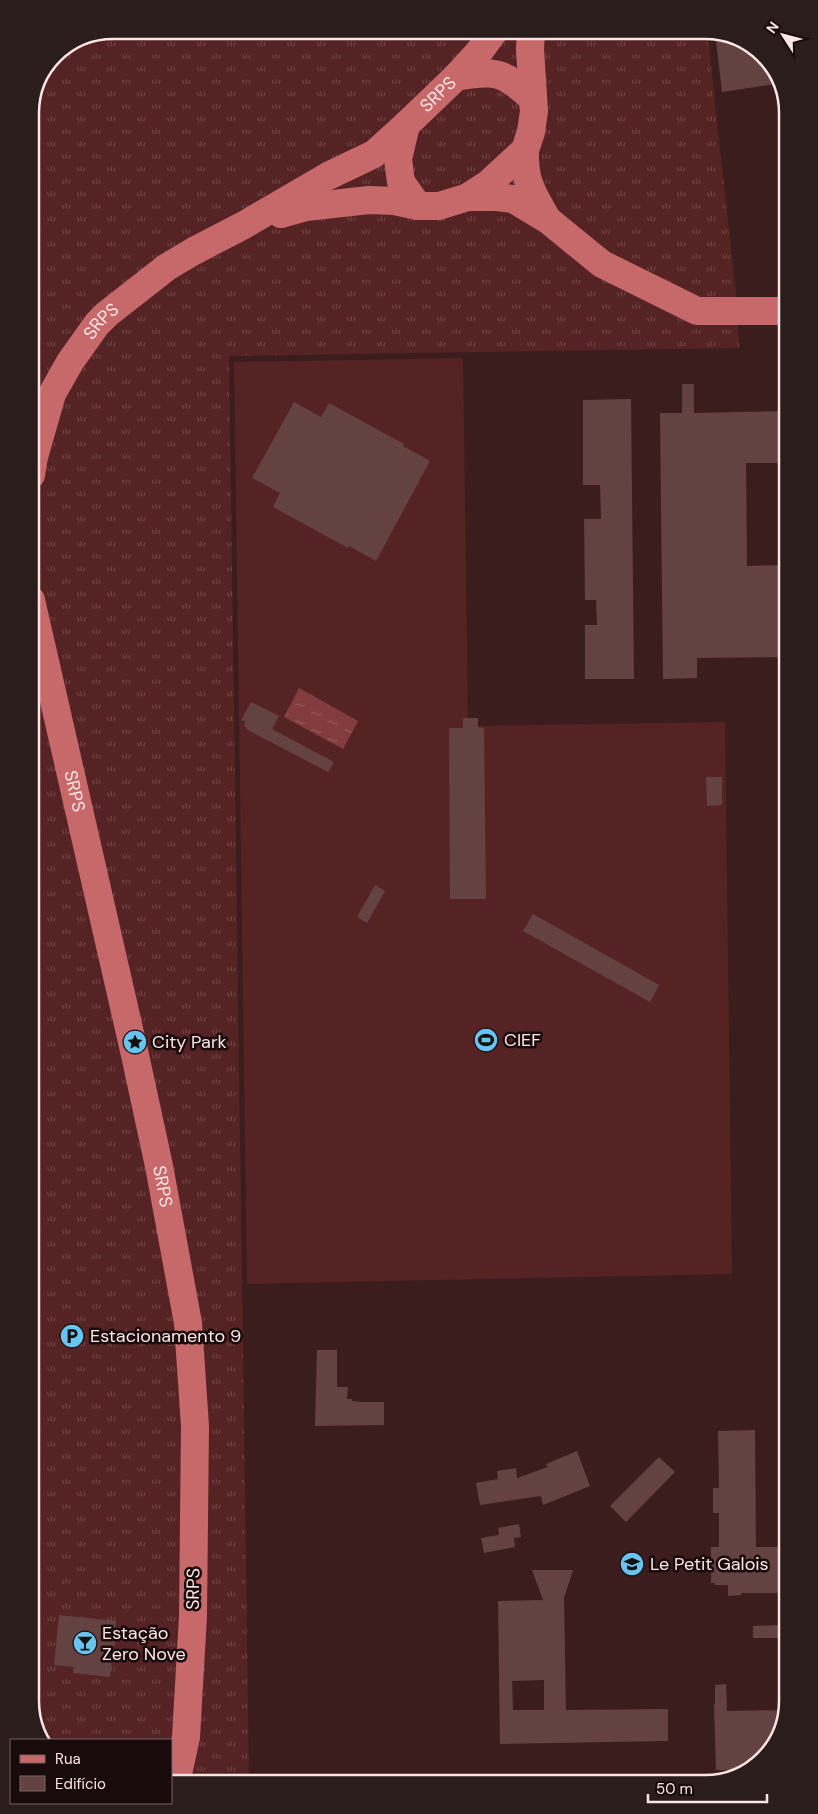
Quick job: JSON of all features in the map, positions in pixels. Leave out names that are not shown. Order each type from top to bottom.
[{"type":"main road","name":"SRPS","points":[[39,440],[52,394],[70,362],[97,324],[107,314],[167,267],[194,250],[244,225],[328,176],[374,154],[456,77],[488,39]]},
{"type":"main road","name":"SRPS","points":[[531,39],[534,112],[531,132],[525,150],[524,170],[530,186],[548,220]]},
{"type":"main road","points":[[456,77],[484,72],[502,75],[514,82],[532,98]]},
{"type":"main road","points":[[406,126],[398,159],[401,182],[418,206]]},
{"type":"main road","name":"SRPS","points":[[468,197],[488,184],[525,150]]},
{"type":"main road","name":"SRPS","points":[[244,225],[306,206],[347,201],[394,201],[418,206],[439,206],[468,197],[496,196],[513,199],[548,220],[602,264],[697,311],[779,311]]},
{"type":"main road","name":"SRPS","points":[[39,631],[159,1166],[188,1324],[195,1426],[193,1616],[186,1738],[178,1775]]},
{"type":"green space","name":"City Park","points":[[708,39],[737,303],[739,348],[229,356],[249,1775],[172,1775],[172,1739],[49,1739],[40,1716],[39,108],[44,84],[60,60],[84,44],[98,40]]},
{"type":"green space","name":"CIEF","points":[[463,358],[468,726],[725,722],[732,1274],[247,1284],[234,362]]},
{"type":"water","points":[[299,688],[358,721],[343,749],[284,717]]},
{"type":"building","points":[[716,40],[729,43],[750,54],[761,64],[773,84],[722,92]]},
{"type":"building","points":[[682,384],[694,384],[694,413],[779,411],[779,463],[746,463],[747,566],[779,565],[779,657],[697,658],[697,678],[663,679],[660,413],[682,413]]},
{"type":"building","points":[[631,399],[634,679],[585,679],[585,625],[597,625],[596,600],[585,600],[584,519],[601,519],[600,485],[583,485],[583,400]]},
{"type":"building","points":[[294,402],[321,417],[329,403],[404,444],[403,446],[430,461],[376,561],[273,507],[280,493],[252,478]]},
{"type":"building","points":[[251,702],[279,716],[272,729],[334,762],[328,772],[246,729],[244,726],[246,722],[241,720]]},
{"type":"building","points":[[463,718],[478,718],[478,727],[484,728],[486,899],[450,899],[449,728],[463,728]]},
{"type":"building","points":[[706,777],[722,777],[722,805],[707,806]]},
{"type":"building","points":[[375,885],[385,891],[367,923],[357,917]]},
{"type":"building","points":[[533,914],[659,985],[650,1002],[523,931]]},
{"type":"building","points":[[317,1350],[337,1350],[337,1387],[348,1387],[347,1399],[362,1402],[384,1402],[384,1425],[315,1426]]},
{"type":"building","points":[[755,1430],[756,1547],[779,1547],[779,1593],[741,1593],[742,1595],[728,1596],[728,1585],[715,1585],[715,1583],[711,1583],[711,1547],[719,1547],[719,1513],[713,1513],[713,1488],[719,1488],[718,1431]]},
{"type":"building","points":[[577,1451],[590,1486],[543,1505],[541,1496],[480,1505],[476,1483],[498,1479],[497,1471],[516,1468],[517,1478],[548,1467],[546,1464]]},
{"type":"building","points":[[659,1457],[675,1472],[626,1522],[610,1506]]},
{"type":"building","points":[[519,1524],[521,1537],[514,1538],[515,1547],[484,1553],[481,1538],[499,1535],[498,1528]]},
{"type":"building","points":[[532,1570],[573,1570],[564,1598],[566,1710],[668,1709],[668,1741],[500,1744],[498,1601],[543,1600]],"holes":[[[544,1680],[544,1710],[513,1710],[512,1681]]]},
{"type":"building","name":"Estação Zero Nove","points":[[59,1615],[116,1621],[110,1677],[73,1673],[74,1667],[54,1665]]},
{"type":"building","points":[[778,1625],[778,1638],[753,1638],[753,1626]]},
{"type":"building","points":[[726,1684],[727,1711],[779,1710],[774,1730],[761,1750],[750,1760],[730,1771],[716,1770],[715,1685]]},
{"type":"place","name":"CIEF","points":[[486,1040]]},
{"type":"place","name":"City Park","points":[[135,1042]]},
{"type":"place","name":"Estacionamento 9","points":[[72,1336]]},
{"type":"place","name":"Le Petit Galois","points":[[632,1564]]},
{"type":"place","name":"Estação Zero Nove","points":[[85,1643]]}]
